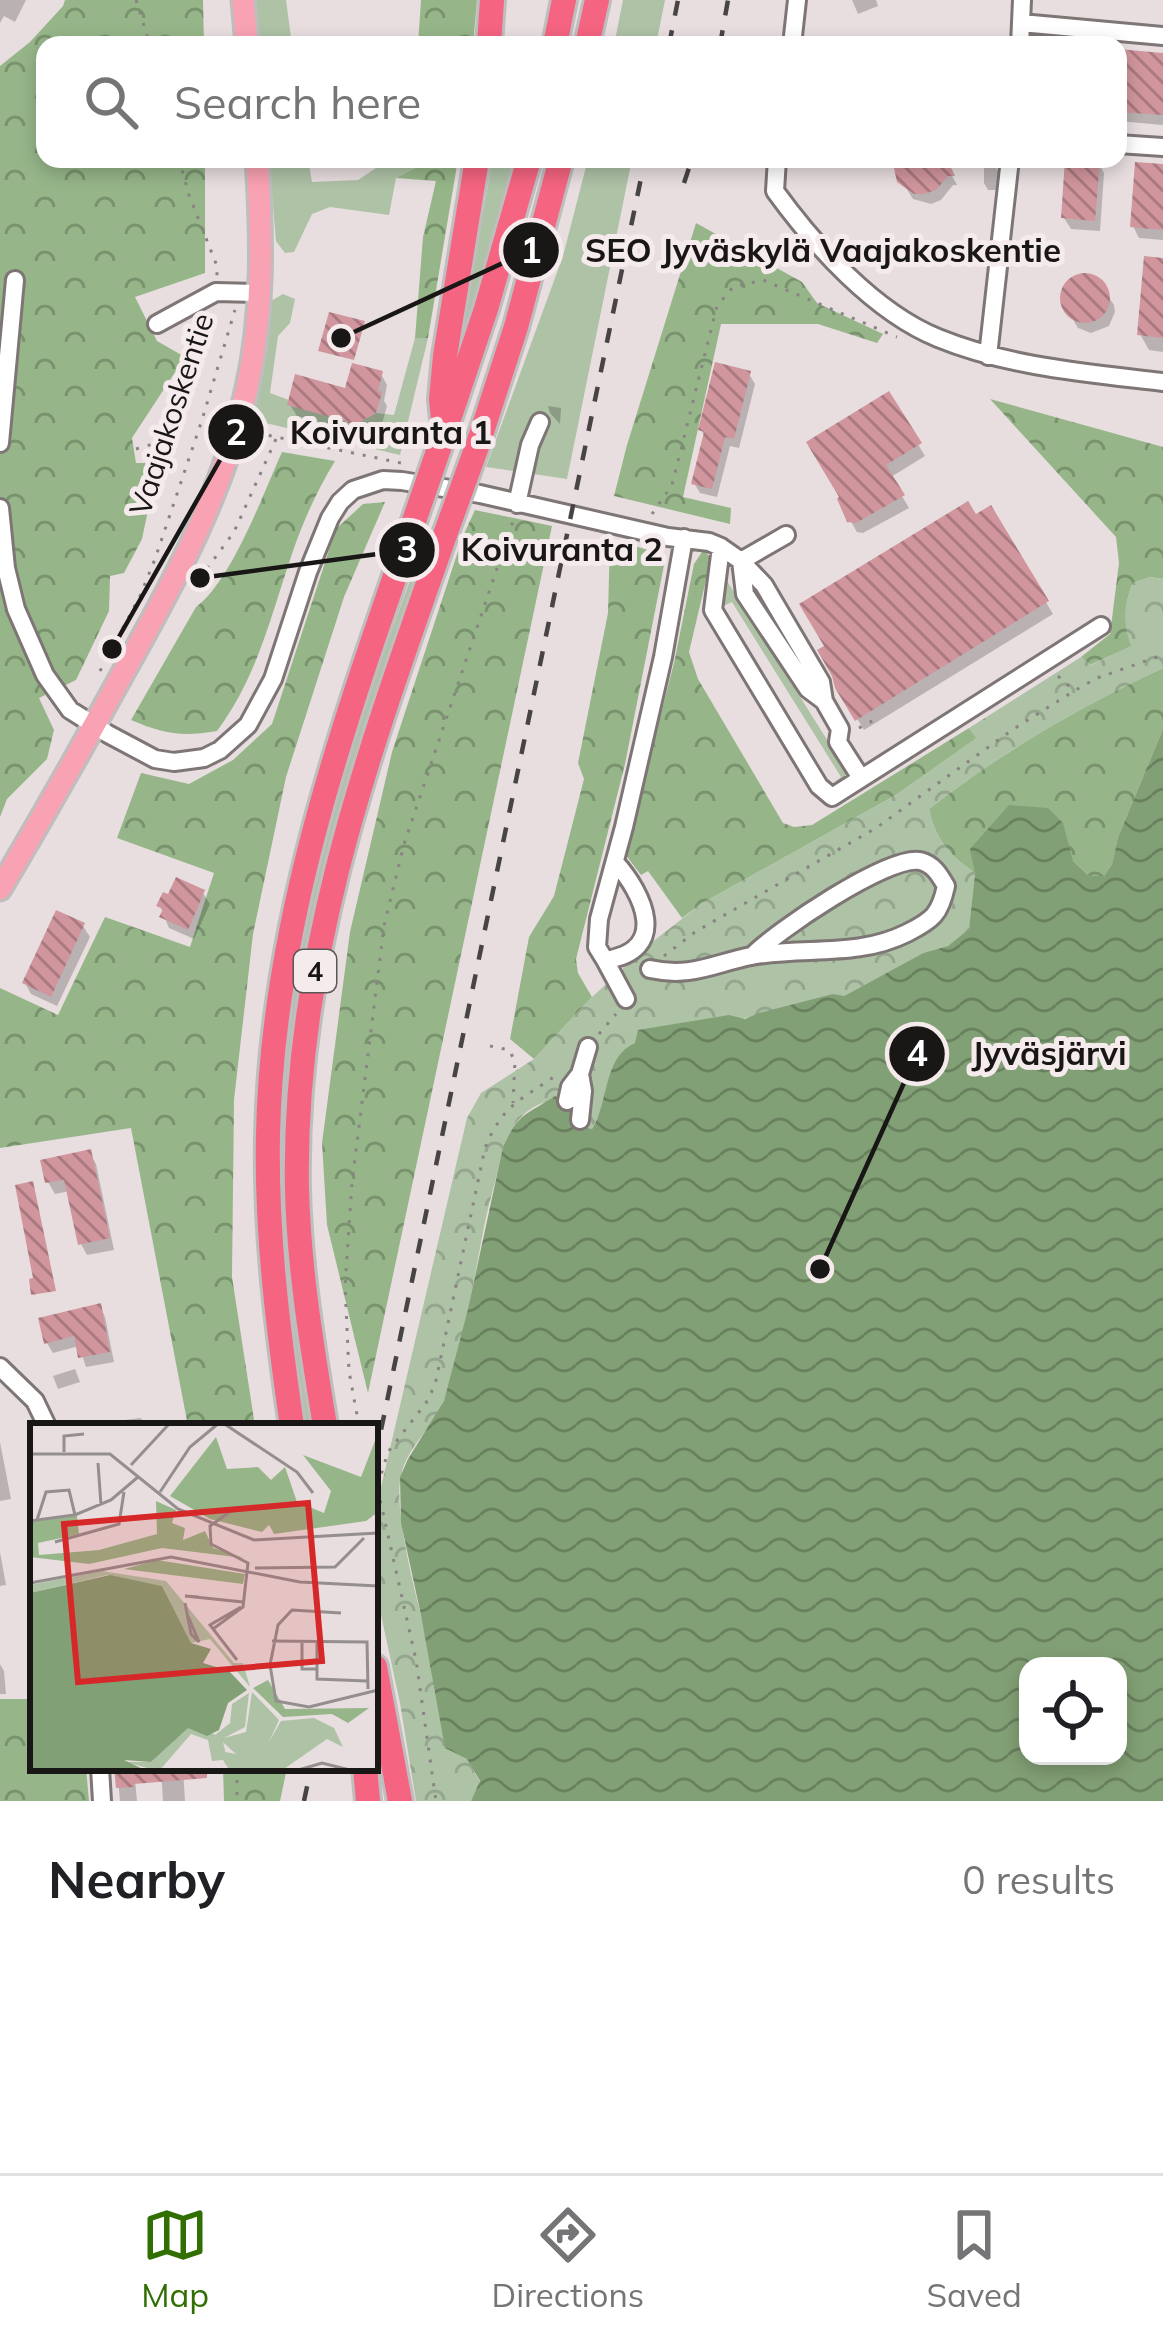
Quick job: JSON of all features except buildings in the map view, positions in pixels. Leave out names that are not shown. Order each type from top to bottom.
[{"type":"highway","points":[[490,36],[492,0]]},
{"type":"highway","points":[[557,36],[564,0]]},
{"type":"highway","points":[[589,36],[597,0]]},
{"type":"highway","points":[[444,434],[445,356],[476,168]]},
{"type":"highway","name":"4","points":[[292,1423],[276,1316],[268,1193],[271,1069],[306,854],[486,309],[526,168]]},
{"type":"highway","name":"4","points":[[324,1423],[305,1310],[297,1190],[308,1018],[327,905],[392,686],[522,306],[559,168]]},
{"type":"highway","points":[[378,1683],[400,1801]]},
{"type":"highway","points":[[365,1771],[368,1801]]},
{"type":"main road","points":[[243,0],[246,36]]},
{"type":"main road","name":"Vaajakoskentie","points":[[0,889],[179,571],[207,512],[248,384],[251,292],[262,247],[258,168]]},
{"type":"street","points":[[793,36],[797,0]]},
{"type":"street","points":[[1020,36],[1022,0]]},
{"type":"street","points":[[1021,23],[1163,36]]},
{"type":"street","points":[[1127,145],[1163,147]]},
{"type":"street","points":[[776,168],[775,191],[819,244],[872,298],[933,336],[988,356],[1054,370],[1163,382]]},
{"type":"street","points":[[988,356],[1009,168]]},
{"type":"street","points":[[0,442],[15,280]]},
{"type":"street","points":[[157,324],[210,296],[251,292]]},
{"type":"street","points":[[517,503],[540,422]]},
{"type":"street","points":[[0,508],[16,609],[45,675],[62,701],[155,759],[203,758],[220,750],[248,725],[273,679],[317,546],[340,502],[353,490],[383,480],[721,547],[764,585],[821,682],[824,701],[840,729],[838,742],[861,778]]},
{"type":"street","points":[[741,562],[786,535]]},
{"type":"street","points":[[626,999],[597,947],[599,919],[663,657],[684,538]]},
{"type":"street","points":[[721,547],[713,610],[818,786],[832,796],[1101,626]]},
{"type":"street","points":[[650,970],[699,972],[752,956],[886,944],[927,923],[942,908],[946,886],[937,870],[922,862],[904,861],[880,870],[768,939],[752,956]]},
{"type":"street","points":[[605,960],[637,946],[648,920],[628,877],[615,862]]},
{"type":"street","points":[[567,1101],[588,1047]]},
{"type":"street","points":[[580,1074],[580,1120]]},
{"type":"street","points":[[0,1367],[35,1401],[46,1423]]},
{"type":"street","points":[[100,1771],[102,1801]]},
{"type":"path","points":[[136,0],[147,36]]},
{"type":"path","points":[[136,448],[168,434],[217,266],[182,168]]},
{"type":"path","points":[[651,516],[672,485],[716,306],[734,287],[763,280],[781,285],[902,340]]},
{"type":"path","name":"Vaajakoskentie","points":[[140,596],[251,292]]},
{"type":"path","points":[[250,431],[408,464]]},
{"type":"path","points":[[200,578],[234,532],[277,438]]},
{"type":"path","points":[[359,1423],[345,1286],[352,1184],[384,926],[404,844],[517,503]]},
{"type":"path","points":[[695,932],[875,828],[1074,691],[1163,655]]},
{"type":"path","points":[[1043,662],[1074,691]]},
{"type":"path","points":[[840,729],[853,732],[876,719]]},
{"type":"path","points":[[490,1046],[509,1049],[515,1061],[513,1102]]},
{"type":"path","points":[[436,1801],[416,1660],[378,1485],[388,1452],[435,1385],[485,1148],[494,1125],[513,1102],[558,1074]]},
{"type":"green space","points":[[65,0],[203,0],[204,36],[36,36],[36,168],[205,168],[205,273],[135,297],[157,341],[185,357],[132,438],[136,463],[158,463],[142,539],[124,573],[110,576],[109,611],[76,680],[39,698],[54,730],[47,759],[7,799],[0,817],[0,66]]},
{"type":"green space","points":[[255,0],[286,0],[291,36],[258,36]]},
{"type":"green space","points":[[421,0],[477,0],[474,36],[419,36]]},
{"type":"green space","points":[[623,0],[665,0],[658,36],[616,36]]},
{"type":"green space","points":[[270,168],[310,168],[312,182],[358,180],[376,168],[415,168],[396,178],[389,215],[330,207],[312,214],[294,252],[285,253],[276,241]]},
{"type":"green space","points":[[415,168],[456,168],[428,338],[415,338],[423,237],[436,181],[396,178]]},
{"type":"green space","points":[[490,168],[511,168],[453,375],[462,321]]},
{"type":"green space","points":[[586,168],[630,168],[567,479],[486,467],[563,256]]},
{"type":"green space","points":[[696,223],[802,282],[817,303],[883,334],[877,343],[818,324],[721,324],[683,497],[731,508],[730,524],[614,496]]},
{"type":"green space","points":[[283,294],[295,299],[290,323],[278,336],[270,393],[351,427],[376,413],[394,415],[415,338],[428,338],[400,455],[253,420],[271,301]]},
{"type":"green space","points":[[990,399],[1163,447],[1163,579],[1150,577],[1133,583],[1126,614],[1132,646],[1090,665],[1081,657],[1110,634],[1119,563],[1116,537]]},
{"type":"green space","points":[[282,452],[335,461],[303,525],[263,643],[231,710],[217,731],[204,733],[173,733],[131,720],[196,607],[234,558]]},
{"type":"green space","points":[[385,502],[344,597],[286,777],[253,934],[234,1100],[232,1277],[255,1423],[187,1423],[131,1128],[0,1148],[0,988],[58,1015],[105,917],[190,947],[214,873],[117,838],[141,773],[189,784],[233,760],[272,724],[336,529],[363,504]]},
{"type":"green space","points":[[475,510],[552,526],[368,1393],[327,1225],[322,1143],[350,932],[392,752]]},
{"type":"green space","points":[[429,528],[435,529],[359,743],[329,843],[305,955],[294,1035],[295,1310],[313,1423],[306,1423],[286,1279],[282,1205],[286,1058],[307,911],[335,799]]},
{"type":"green space","points":[[610,539],[666,555],[625,764],[576,959],[592,997],[534,1059],[510,1039],[529,937],[554,896],[584,779],[578,763],[608,613]]},
{"type":"green space","points":[[704,549],[711,559],[689,652],[698,679],[783,823],[812,825],[969,728],[977,738],[896,795],[682,918],[648,871],[641,875],[625,854],[694,564]]},
{"type":"green space","points":[[1150,577],[1163,579],[1163,668],[1042,732],[929,809],[945,846],[975,873],[969,930],[948,946],[923,953],[844,996],[635,1043],[606,1087],[592,1129],[575,1124],[545,1102],[524,1114],[510,1132],[488,1207],[452,1376],[441,1406],[401,1475],[404,1538],[425,1630],[454,1721],[480,1782],[471,1801],[416,1801],[378,1601],[378,1500],[467,1118],[481,1093],[534,1059],[592,997],[701,904],[896,795],[976,738],[969,728],[1081,657],[1091,665],[1131,646],[1125,622],[1133,583]]},
{"type":"green space","points":[[727,581],[848,773],[847,781],[831,785],[841,777],[732,602],[721,607]]},
{"type":"green space","points":[[1163,668],[1163,729],[1104,876],[1089,876],[1073,861],[975,873],[951,853],[929,809],[1042,732]]},
{"type":"green space","points":[[0,1699],[30,1699],[30,1771],[86,1771],[89,1801],[0,1801]]},
{"type":"green space","points":[[223,1771],[286,1771],[280,1801],[224,1801]]},
{"type":"water","points":[[1163,729],[1163,1801],[471,1801],[480,1781],[467,1759],[445,1748],[401,1523],[400,1477],[444,1401],[503,1147],[513,1127],[555,1096],[573,1106],[575,1124],[592,1129],[612,1069],[635,1043],[638,1030],[729,1015],[745,1019],[833,994],[844,996],[923,953],[948,946],[969,929],[975,873],[970,849],[1009,805],[1048,808],[1063,823],[1073,861],[1089,876],[1104,876],[1118,837]]},
{"type":"railway","points":[[671,36],[678,0]]},
{"type":"railway","points":[[722,36],[728,0]]},
{"type":"railway","points":[[378,1445],[643,168]]},
{"type":"railway","points":[[684,183],[689,168]]},
{"type":"railway","points":[[304,1801],[310,1771]]},
{"type":"place","name":"SEO Jyväskylä Vaajakoskentie","points":[[341,338]]},
{"type":"place","name":"Koivuranta 2","points":[[200,578]]},
{"type":"place","name":"Koivuranta 1","points":[[112,649]]},
{"type":"place","name":"Jyväsjärvi","points":[[820,1269]]}]
